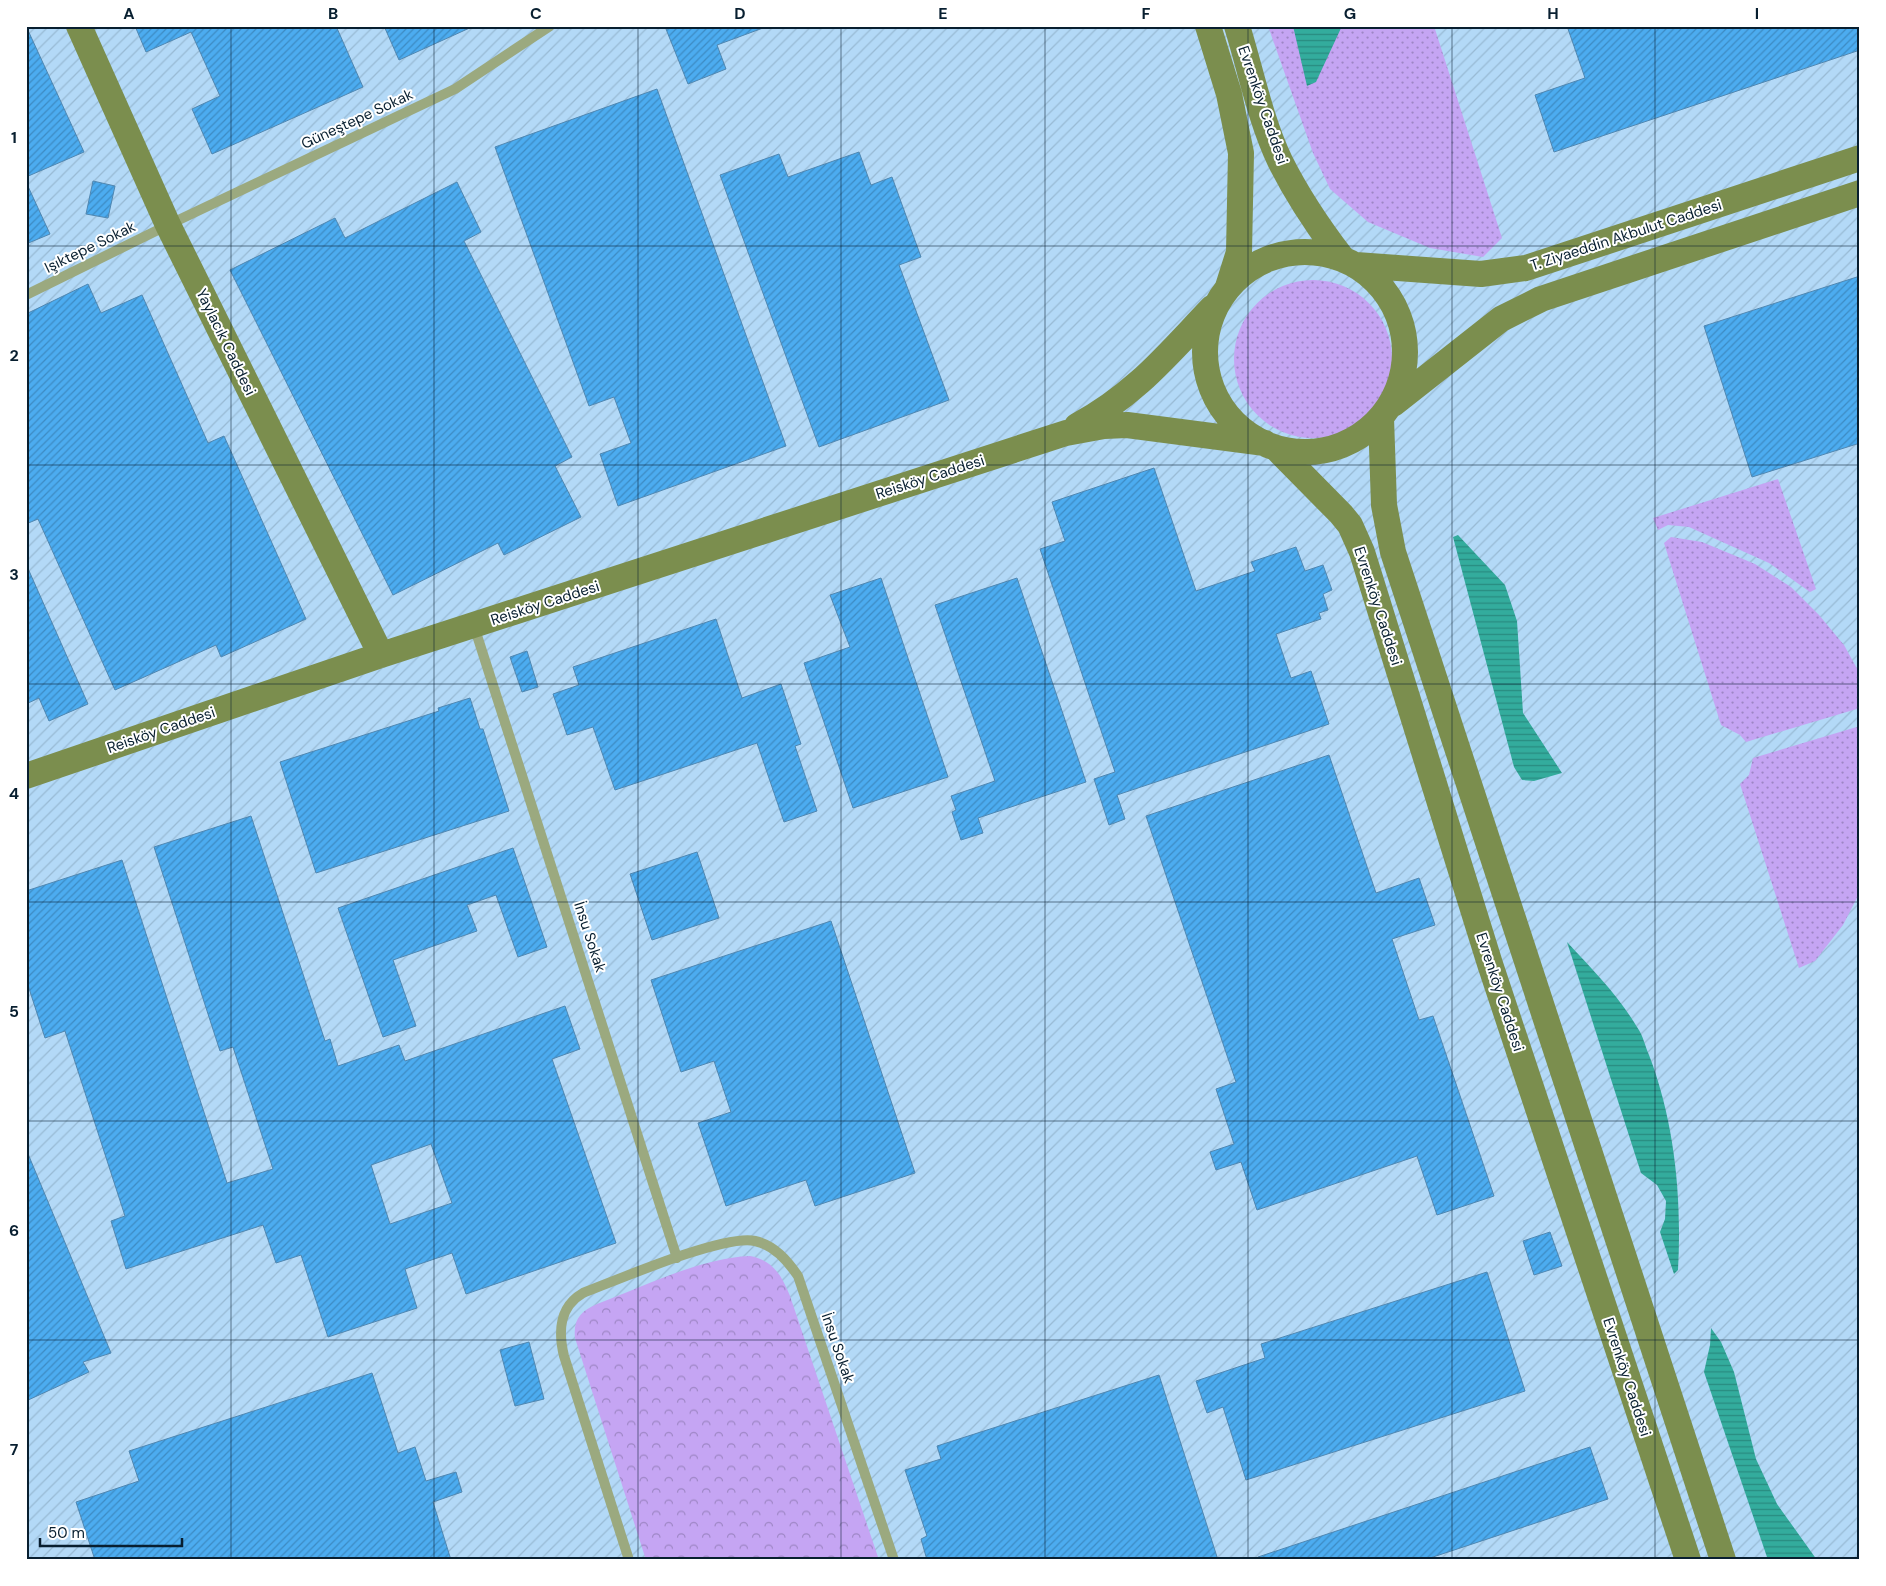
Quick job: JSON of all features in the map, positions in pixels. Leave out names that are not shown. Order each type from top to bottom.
[{"type":"main road","name":"Yaylacık Caddesi","points":[[79,26],[168,225],[381,655]]},
{"type":"main road","name":"Evrenköy Caddesi","points":[[1208,26],[1229,94],[1241,153],[1242,194],[1239,252],[1223,294],[1209,323],[1205,346],[1208,377],[1213,392],[1230,419],[1242,429],[1271,445],[1341,514],[1350,525],[1362,552],[1490,964],[1688,1560]]},
{"type":"main road","name":"Evrenköy Caddesi","points":[[1237,26],[1266,123],[1280,160],[1316,222],[1349,262]]},
{"type":"main road","name":"T. Ziyaeddin Akbulut Caddesi","points":[[1223,294],[1251,267],[1280,255],[1311,252],[1349,262],[1481,274],[1526,268],[1860,158]]},
{"type":"main road","points":[[1386,412],[1494,324],[1541,299],[1860,193]]},
{"type":"main road","points":[[1349,262],[1381,286],[1398,313],[1403,328],[1406,360],[1403,376],[1386,412]]},
{"type":"main road","name":"Reisköy Caddesi","points":[[1066,433],[1098,414],[1143,381],[1223,294]]},
{"type":"main road","name":"Evrenköy Caddesi","points":[[1386,412],[1384,505],[1393,552],[1723,1560]]},
{"type":"main road","name":"Reisköy Caddesi","points":[[26,776],[381,655],[1066,433],[1104,426],[1127,426],[1271,445],[1299,452],[1329,449],[1358,438],[1386,412]]},
{"type":"lane","name":"Güneştepe Sokak","points":[[168,225],[455,89],[550,26]]},
{"type":"lane","name":"Işıktepe Sokak","points":[[26,295],[168,225]]},
{"type":"lane","name":"İnsu Sokak","points":[[474,626],[677,1258]]},
{"type":"lane","name":"İnsu Sokak","points":[[629,1560],[564,1356],[560,1326],[566,1308],[573,1299],[583,1293],[677,1258],[730,1241],[753,1240],[773,1249],[790,1264],[798,1276],[894,1560]]},
{"type":"shaded area","points":[[26,26],[1860,26],[1860,1560],[26,1560]]},
{"type":"shaded area","points":[[1293,26],[1342,26],[1316,82],[1307,86]]},
{"type":"shaded area","points":[[1458,535],[1505,585],[1517,621],[1523,713],[1562,773],[1534,781],[1522,780],[1514,767],[1453,537]]},
{"type":"shaded area","points":[[1567,942],[1630,1015],[1642,1037],[1658,1081],[1671,1134],[1675,1161],[1679,1243],[1678,1270],[1674,1274],[1660,1232],[1665,1219],[1666,1201],[1657,1185],[1641,1173]]},
{"type":"shaded area","points":[[1711,1328],[1721,1342],[1734,1372],[1756,1459],[1777,1504],[1817,1560],[1768,1560],[1704,1372],[1710,1345]]},
{"type":"green space","points":[[1268,26],[1434,26],[1502,238],[1483,257],[1430,248],[1368,222],[1330,189],[1313,153]]},
{"type":"green space","points":[[1313,280],[1343,286],[1369,303],[1386,329],[1392,359],[1386,389],[1369,415],[1343,432],[1313,438],[1283,432],[1257,415],[1240,389],[1234,359],[1240,329],[1257,303],[1283,286]]},
{"type":"green space","points":[[1778,479],[1816,589],[1810,592],[1769,563],[1689,527],[1668,525],[1658,530],[1653,518]]},
{"type":"green space","points":[[1671,537],[1702,542],[1755,564],[1791,587],[1819,615],[1844,645],[1860,674],[1860,708],[1746,742],[1740,735],[1721,725],[1664,543]]},
{"type":"green space","points":[[1860,726],[1860,892],[1843,925],[1815,961],[1799,968],[1740,784],[1749,775],[1753,758]]},
{"type":"green space","points":[[750,1256],[765,1261],[776,1270],[790,1296],[879,1560],[646,1560],[575,1338],[575,1326],[582,1313],[597,1304],[692,1267],[731,1258]]},
{"type":"building","points":[[26,26],[84,152],[26,177]]},
{"type":"building","points":[[135,26],[336,26],[363,87],[212,154],[192,109],[220,96],[191,32],[146,52]]},
{"type":"building","points":[[384,26],[474,26],[399,60]]},
{"type":"building","points":[[675,26],[762,26],[763,28],[717,45],[726,69],[688,84],[666,29]]},
{"type":"building","points":[[1567,26],[1860,26],[1860,50],[1554,152],[1535,95],[1585,78]]},
{"type":"building","points":[[657,89],[786,446],[618,506],[600,454],[631,443],[614,397],[589,406],[495,147]]},
{"type":"building","points":[[859,152],[871,185],[892,177],[921,257],[899,265],[949,400],[819,447],[720,175],[779,154],[788,177]]},
{"type":"building","points":[[93,181],[115,186],[108,218],[86,214]]},
{"type":"building","points":[[26,182],[50,234],[26,244]]},
{"type":"building","points":[[457,182],[481,232],[464,241],[572,457],[555,466],[581,517],[504,555],[498,543],[393,595],[230,270],[335,218],[345,238]]},
{"type":"building","points":[[1860,276],[1860,443],[1752,477],[1704,326]]},
{"type":"building","points":[[88,284],[101,313],[142,295],[208,443],[224,436],[306,619],[221,657],[216,645],[115,690],[38,519],[26,524],[26,314]]},
{"type":"building","points":[[1154,468],[1196,591],[1255,571],[1251,562],[1296,547],[1305,571],[1323,565],[1332,590],[1323,594],[1328,610],[1319,613],[1321,619],[1276,634],[1291,678],[1311,671],[1329,724],[1117,795],[1125,819],[1109,825],[1094,779],[1115,772],[1040,549],[1065,541],[1052,502]]},
{"type":"building","points":[[26,564],[88,704],[49,721],[39,698],[26,704]]},
{"type":"building","points":[[881,578],[948,777],[853,808],[804,663],[850,647],[830,595]]},
{"type":"building","points":[[1017,578],[1086,782],[978,818],[983,833],[961,840],[952,812],[956,810],[951,796],[995,781],[935,605]]},
{"type":"building","points":[[716,619],[742,698],[781,684],[801,744],[795,746],[817,811],[784,822],[757,743],[615,790],[593,727],[567,735],[553,694],[579,685],[573,667]]},
{"type":"building","points":[[527,651],[538,687],[522,692],[510,657]]},
{"type":"building","points":[[470,698],[480,729],[483,729],[509,811],[316,873],[280,762],[439,711],[438,708]]},
{"type":"building","points":[[1329,755],[1376,893],[1419,878],[1435,925],[1392,939],[1419,1020],[1433,1016],[1494,1196],[1437,1215],[1417,1156],[1257,1210],[1241,1162],[1216,1170],[1210,1152],[1234,1144],[1216,1089],[1236,1082],[1146,816]]},
{"type":"building","points":[[251,816],[325,1041],[330,1039],[338,1066],[399,1045],[405,1061],[565,1006],[580,1049],[552,1059],[616,1243],[466,1294],[452,1253],[405,1269],[417,1308],[328,1337],[301,1255],[276,1263],[263,1225],[126,1269],[111,1221],[125,1216],[65,1031],[45,1038],[26,979],[26,891],[122,860],[227,1183],[273,1169],[233,1047],[220,1051],[154,847]],"holes":[[[431,1144],[452,1203],[390,1224],[371,1165]]]},
{"type":"building","points":[[513,848],[547,947],[518,957],[496,895],[467,905],[477,931],[393,960],[416,1026],[383,1037],[338,908]]},
{"type":"building","points":[[697,852],[719,918],[652,940],[630,874]]},
{"type":"building","points":[[831,921],[915,1173],[815,1206],[806,1180],[726,1206],[698,1123],[731,1112],[714,1061],[681,1072],[651,980]]},
{"type":"building","points":[[26,1149],[111,1353],[83,1362],[89,1372],[26,1401]]},
{"type":"building","points":[[1550,1232],[1562,1266],[1534,1275],[1523,1241]]},
{"type":"building","points":[[1487,1272],[1525,1391],[1246,1480],[1223,1407],[1207,1413],[1196,1381],[1265,1358],[1261,1344]]},
{"type":"building","points":[[529,1342],[544,1399],[515,1406],[500,1350]]},
{"type":"building","points":[[372,1373],[398,1453],[415,1447],[426,1481],[456,1472],[462,1492],[433,1502],[451,1560],[95,1560],[76,1502],[139,1481],[129,1451]]},
{"type":"building","points":[[1159,1375],[1218,1560],[927,1560],[921,1539],[927,1536],[905,1470],[941,1459],[937,1446]]},
{"type":"building","points":[[1590,1447],[1608,1499],[1424,1560],[1258,1560],[1258,1557]]}]
